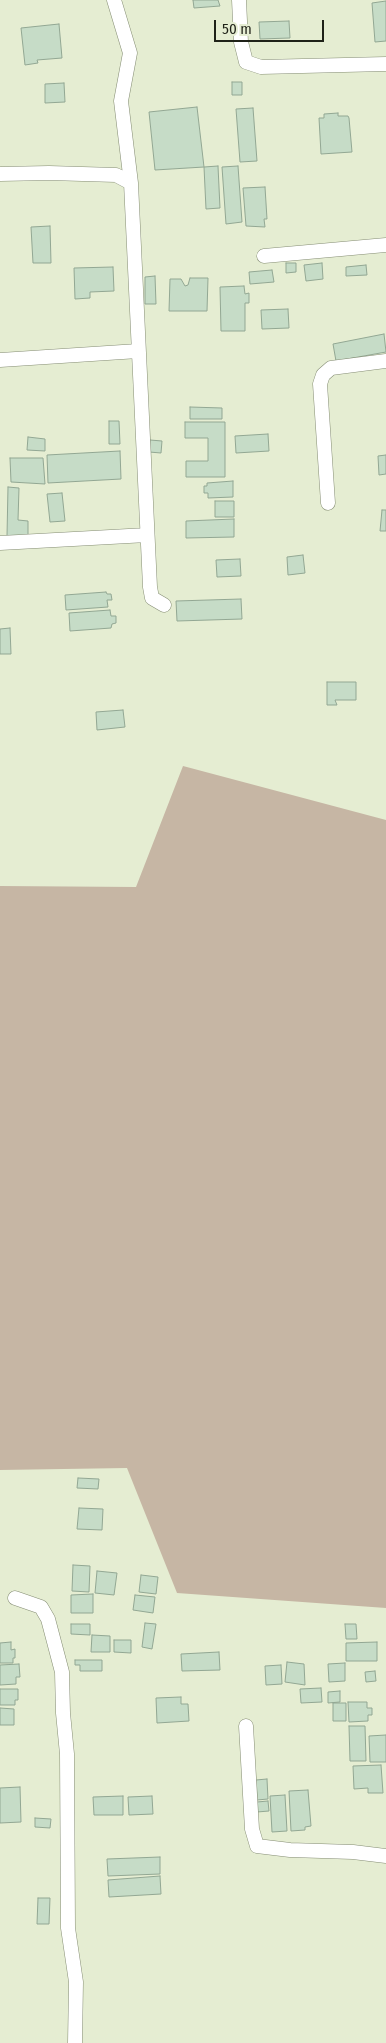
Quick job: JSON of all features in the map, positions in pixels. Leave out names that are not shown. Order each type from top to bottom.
[{"type":"street","points":[[114,0],[130,53],[121,101],[131,182],[147,535],[152,598],[164,605]]},
{"type":"street","points":[[239,0],[241,42],[246,62],[261,67],[386,64]]},
{"type":"street","points":[[0,174],[49,172],[116,175],[131,182]]},
{"type":"street","points":[[264,256],[386,246]]},
{"type":"street","points":[[0,360],[138,351]]},
{"type":"street","points":[[328,503],[320,384],[323,374],[331,368],[386,361]]},
{"type":"street","points":[[0,543],[147,535]]},
{"type":"street","points":[[15,1598],[41,1606],[48,1619],[62,1672],[67,1754],[68,1928],[76,1982],[75,2043]]},
{"type":"street","points":[[246,1726],[252,1829],[257,1846],[386,1856]]},
{"type":"shaded area","points":[[183,766],[386,820],[386,1608],[177,1593],[127,1468],[0,1470],[0,886],[136,887]]},
{"type":"building","points":[[193,0],[218,0],[220,6],[194,8]]},
{"type":"building","points":[[386,1],[386,41],[375,42],[372,3]]},
{"type":"building","points":[[289,21],[290,38],[260,39],[259,22]]},
{"type":"building","points":[[59,24],[62,58],[37,60],[38,63],[25,65],[21,28]]},
{"type":"building","points":[[232,82],[242,82],[242,95],[232,95]]},
{"type":"building","points":[[64,83],[65,102],[45,103],[45,84]]},
{"type":"building","points":[[197,107],[204,167],[155,170],[149,112]]},
{"type":"building","points":[[253,108],[257,161],[240,162],[236,109]]},
{"type":"building","points":[[338,113],[338,116],[348,116],[349,118],[352,152],[321,154],[319,118],[324,118],[324,114]]},
{"type":"building","points":[[218,166],[220,208],[206,209],[204,167]]},
{"type":"building","points":[[238,166],[242,222],[226,224],[222,167]]},
{"type":"building","points":[[265,187],[267,219],[264,219],[265,227],[246,226],[243,188]]},
{"type":"building","points":[[50,226],[51,263],[33,263],[31,227]]},
{"type":"building","points":[[286,263],[296,263],[296,272],[286,273]]},
{"type":"building","points":[[322,263],[323,279],[306,281],[304,265]]},
{"type":"building","points":[[366,265],[367,275],[346,276],[346,267]]},
{"type":"building","points":[[113,267],[114,291],[90,292],[90,298],[75,299],[74,268]]},
{"type":"building","points":[[272,270],[274,282],[250,284],[249,272]]},
{"type":"building","points":[[155,276],[156,304],[145,304],[145,277]]},
{"type":"building","points":[[190,278],[208,278],[207,311],[169,311],[170,279],[181,279],[185,286],[188,285]]},
{"type":"building","points":[[244,286],[245,294],[249,293],[249,303],[245,303],[245,331],[221,331],[220,287]]},
{"type":"building","points":[[288,309],[289,328],[262,329],[261,310]]},
{"type":"building","points":[[384,334],[386,352],[336,361],[333,344]]},
{"type":"building","points":[[190,407],[222,408],[222,419],[190,419]]},
{"type":"building","points":[[109,421],[119,421],[120,444],[109,444]]},
{"type":"building","points":[[185,422],[225,422],[225,477],[186,477],[186,461],[208,461],[208,438],[185,438]]},
{"type":"building","points":[[268,434],[269,451],[236,453],[235,436]]},
{"type":"building","points":[[28,437],[45,439],[45,451],[27,450]]},
{"type":"building","points":[[150,440],[162,441],[161,453],[149,452]]},
{"type":"building","points":[[120,451],[121,479],[48,483],[47,455]]},
{"type":"building","points":[[386,455],[386,474],[379,475],[378,456]]},
{"type":"building","points":[[10,458],[43,458],[45,484],[11,482]]},
{"type":"building","points":[[233,481],[233,497],[208,498],[208,493],[204,493],[204,486],[207,486],[207,483]]},
{"type":"building","points":[[8,487],[19,488],[18,520],[28,521],[28,537],[7,536]]},
{"type":"building","points":[[62,493],[65,521],[50,522],[47,494]]},
{"type":"building","points":[[215,501],[234,501],[234,517],[215,517]]},
{"type":"building","points":[[382,510],[386,510],[386,531],[380,531]]},
{"type":"building","points":[[234,519],[234,537],[186,538],[186,521]]},
{"type":"building","points":[[303,555],[305,573],[288,575],[287,557]]},
{"type":"building","points":[[240,559],[241,576],[217,577],[216,560]]},
{"type":"building","points":[[106,592],[111,594],[112,600],[107,600],[108,607],[66,610],[65,595]]},
{"type":"building","points":[[241,599],[242,619],[177,621],[176,601]]},
{"type":"building","points":[[110,610],[111,616],[116,616],[116,623],[112,624],[111,628],[70,631],[69,613]]},
{"type":"building","points":[[10,628],[11,654],[0,654],[0,629]]},
{"type":"building","points":[[327,682],[356,682],[356,700],[335,700],[337,705],[327,705]]},
{"type":"building","points":[[123,710],[125,727],[97,730],[96,712]]},
{"type":"building","points":[[78,1478],[99,1479],[98,1489],[77,1488]]},
{"type":"building","points":[[79,1508],[103,1509],[102,1530],[77,1529]]},
{"type":"building","points":[[73,1565],[90,1566],[89,1592],[72,1591]]},
{"type":"building","points":[[97,1571],[117,1573],[114,1595],[95,1593]]},
{"type":"building","points":[[141,1575],[158,1577],[156,1594],[139,1592]]},
{"type":"building","points":[[93,1594],[93,1613],[71,1613],[71,1595]]},
{"type":"building","points":[[135,1595],[155,1597],[153,1613],[133,1610]]},
{"type":"building","points":[[145,1623],[156,1624],[152,1649],[142,1647]]},
{"type":"building","points":[[71,1624],[90,1624],[90,1635],[71,1634]]},
{"type":"building","points":[[345,1624],[356,1624],[357,1639],[346,1639]]},
{"type":"building","points":[[92,1635],[110,1636],[110,1652],[91,1652]]},
{"type":"building","points":[[114,1640],[131,1640],[131,1653],[114,1652]]},
{"type":"building","points":[[11,1642],[11,1650],[15,1649],[13,1663],[0,1663],[0,1643]]},
{"type":"building","points":[[377,1642],[377,1661],[346,1661],[346,1643]]},
{"type":"building","points":[[219,1652],[220,1670],[182,1671],[181,1654]]},
{"type":"building","points":[[75,1660],[102,1660],[102,1671],[80,1671],[80,1665],[75,1665]]},
{"type":"building","points":[[287,1662],[304,1664],[305,1685],[285,1682]]},
{"type":"building","points":[[345,1663],[345,1681],[329,1682],[328,1664]]},
{"type":"building","points":[[19,1664],[20,1677],[16,1677],[16,1684],[0,1685],[0,1665]]},
{"type":"building","points":[[281,1665],[282,1684],[266,1685],[265,1666]]},
{"type":"building","points":[[375,1671],[376,1681],[366,1682],[365,1672]]},
{"type":"building","points":[[321,1688],[322,1702],[301,1703],[300,1689]]},
{"type":"building","points":[[0,1689],[18,1689],[18,1700],[15,1700],[15,1705],[0,1705]]},
{"type":"building","points":[[340,1691],[340,1702],[328,1703],[328,1692]]},
{"type":"building","points":[[181,1697],[181,1704],[188,1704],[189,1721],[157,1723],[156,1698]]},
{"type":"building","points":[[348,1702],[367,1702],[367,1708],[372,1708],[372,1715],[368,1715],[368,1721],[349,1722]]},
{"type":"building","points":[[333,1703],[346,1703],[346,1721],[333,1721]]},
{"type":"building","points":[[0,1708],[14,1709],[14,1725],[0,1725]]},
{"type":"building","points":[[349,1726],[365,1726],[366,1761],[350,1761]]},
{"type":"building","points":[[386,1735],[386,1762],[370,1762],[369,1736]]},
{"type":"building","points":[[381,1765],[383,1793],[368,1793],[368,1788],[354,1789],[353,1766]]},
{"type":"building","points":[[267,1779],[268,1799],[257,1800],[256,1780]]},
{"type":"building","points":[[20,1787],[21,1822],[0,1823],[0,1788]]},
{"type":"building","points":[[308,1790],[311,1826],[305,1827],[305,1830],[291,1831],[289,1791]]},
{"type":"building","points":[[285,1795],[287,1831],[272,1832],[270,1796]]},
{"type":"building","points":[[123,1796],[123,1815],[94,1815],[93,1797]]},
{"type":"building","points":[[152,1796],[153,1814],[129,1815],[128,1797]]},
{"type":"building","points":[[268,1801],[269,1811],[257,1812],[257,1802]]},
{"type":"building","points":[[35,1818],[51,1819],[50,1828],[35,1827]]},
{"type":"building","points":[[160,1857],[160,1874],[108,1876],[107,1859]]},
{"type":"building","points":[[160,1876],[161,1894],[109,1897],[108,1880]]},
{"type":"building","points":[[38,1898],[50,1898],[49,1924],[37,1924]]}]
